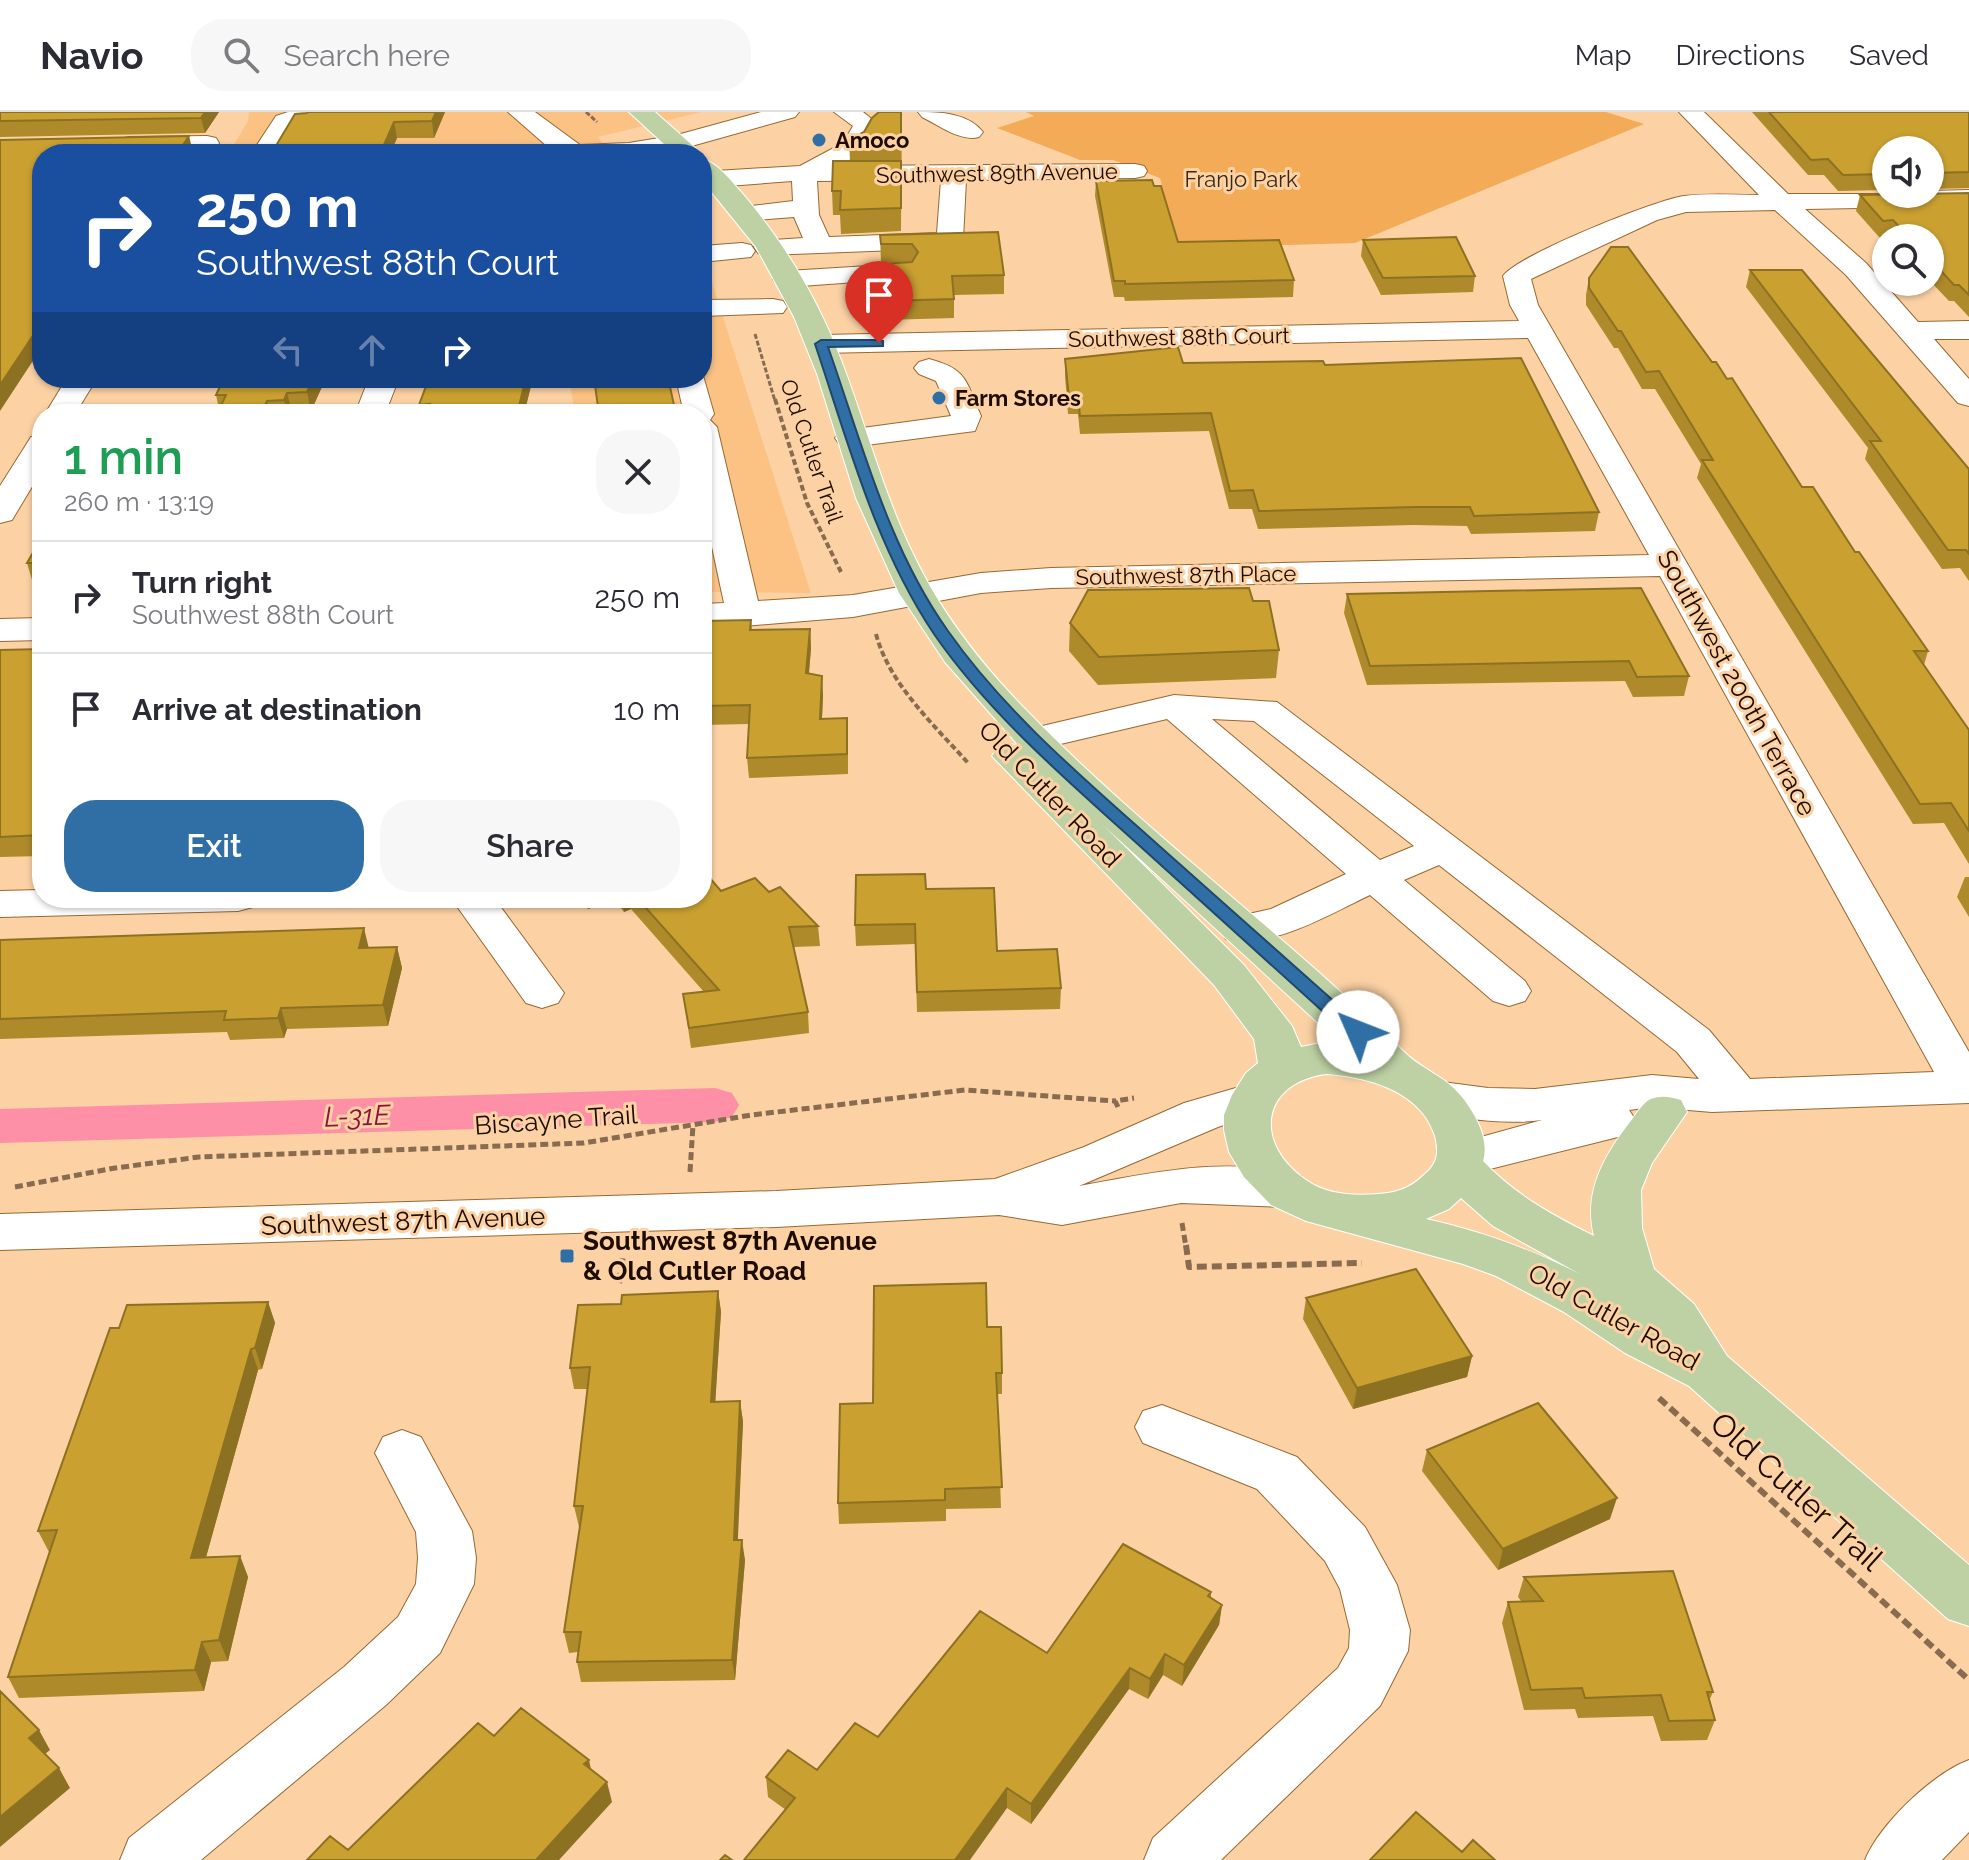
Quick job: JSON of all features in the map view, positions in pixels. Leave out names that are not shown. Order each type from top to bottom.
[{"type":"main road","points":[[614,112],[664,144]]},
{"type":"main road","points":[[641,112],[668,144]]},
{"type":"main road","name":"Old Cutler Road","points":[[712,194],[743,213],[764,287]]},
{"type":"main road","name":"Old Cutler Road","points":[[712,200],[764,287],[821,344],[836,439],[884,528],[895,608],[963,663],[1075,780],[1416,1085]]},
{"type":"main road","name":"Old Cutler Road","points":[[836,484],[854,529],[895,608],[928,657],[993,737],[1070,819],[1171,914],[1229,975],[1265,1020],[1277,1041],[1267,1083]]},
{"type":"main road","points":[[1171,914],[1241,929]]},
{"type":"main road","points":[[1340,1058],[1370,1063],[1416,1085],[1455,1124],[1461,1162],[1437,1192],[1400,1211],[1349,1216],[1316,1207],[1284,1189],[1265,1171],[1249,1142],[1247,1119],[1267,1083],[1313,1059],[1340,1058]]},
{"type":"main road","points":[[1632,1280],[1617,1240],[1614,1192],[1623,1166],[1664,1112]]},
{"type":"main road","name":"Old Cutler Road","points":[[1461,1162],[1483,1191],[1510,1213],[1632,1280],[1677,1319],[1708,1371]]},
{"type":"main road","name":"Old Cutler Road","points":[[1349,1216],[1470,1247],[1514,1263],[1582,1298],[1643,1339],[1708,1371]]},
{"type":"main road","points":[[1708,1371],[1969,1601]]},
{"type":"street","points":[[269,144],[284,121],[312,112]]},
{"type":"street","points":[[520,112],[560,144]]},
{"type":"street","points":[[930,112],[971,132]]},
{"type":"street","points":[[1691,112],[1780,201],[1856,269],[1969,397]]},
{"type":"street","points":[[687,144],[736,127],[801,148],[853,148],[866,124],[842,118]]},
{"type":"street","points":[[111,144],[207,143]]},
{"type":"street","points":[[801,148],[806,208],[819,244]]},
{"type":"street","name":"Southwest 89th Avenue","points":[[712,187],[801,148],[954,175],[1135,171]]},
{"type":"street","points":[[764,287],[819,244],[950,240],[954,175]]},
{"type":"street","points":[[1780,201],[1969,198]]},
{"type":"street","name":"Southwest 200th Terrace","points":[[1780,201],[1695,203],[1662,210],[1534,265],[1517,276],[1519,294],[1673,565],[1807,811],[1968,1087]]},
{"type":"street","points":[[743,213],[806,208]]},
{"type":"street","points":[[712,269],[764,287]]},
{"type":"street","points":[[712,305],[764,287],[913,271]]},
{"type":"street","name":"Southwest 88th Court","points":[[821,344],[923,388],[1538,329]]},
{"type":"street","points":[[1912,331],[1969,330]]},
{"type":"street","points":[[836,439],[923,388]]},
{"type":"street","points":[[0,461],[32,456]]},
{"type":"street","points":[[0,513],[32,465]]},
{"type":"street","points":[[712,472],[744,615]]},
{"type":"street","name":"Southwest 87th Place","points":[[712,615],[844,607],[895,608],[981,583],[1051,578],[1673,565]]},
{"type":"street","points":[[0,630],[32,629]]},
{"type":"street","points":[[1035,739],[1174,706],[1264,710],[1693,1041],[1725,1096]]},
{"type":"street","points":[[1174,706],[1509,991]]},
{"type":"street","points":[[1241,929],[1283,920],[1443,849]]},
{"type":"street","points":[[0,904],[32,903]]},
{"type":"street","points":[[479,908],[542,993]]},
{"type":"street","name":"Southwest 87th Avenue","points":[[999,1197],[1101,1159],[1267,1083]]},
{"type":"street","points":[[1416,1085],[1523,1105],[1652,1091],[1725,1096],[1968,1087]]},
{"type":"street","points":[[1461,1162],[1558,1133],[1664,1112],[1725,1096]]},
{"type":"street","name":"Southwest 87th Avenue","points":[[0,1232],[776,1209],[999,1197],[1062,1207],[1181,1185],[1284,1189]]},
{"type":"street","points":[[1162,1427],[1277,1473],[1345,1544],[1368,1585],[1380,1630],[1378,1651],[1359,1687],[1176,1860]]},
{"type":"street","points":[[152,1860],[365,1686],[419,1635],[445,1584],[447,1558],[444,1531],[402,1453]]},
{"type":"street","points":[[1897,1860],[1969,1789]]},
{"type":"path","name":"Old Cutler Trail","points":[[764,287],[756,340],[807,503],[834,561],[844,575]]},
{"type":"path","points":[[895,608],[876,643],[929,719],[974,769]]},
{"type":"path","name":"Biscayne Trail","points":[[0,1190],[128,1166],[199,1157],[561,1145],[797,1108],[965,1090],[1115,1101]]},
{"type":"path","points":[[1120,1111],[1115,1101],[1140,1097]]},
{"type":"path","points":[[690,1173],[693,1125]]},
{"type":"path","points":[[1180,1209],[1189,1267],[1377,1262]]},
{"type":"path","points":[[619,1283],[623,1253]]},
{"type":"path","name":"Old Cutler Trail","points":[[1656,1397],[1969,1680]]},
{"type":"shaded area","points":[[249,112],[702,112],[598,137],[604,144],[234,144],[248,121]]},
{"type":"shaded area","points":[[712,283],[811,593],[712,592],[712,404],[573,404],[571,388],[712,388]]},
{"type":"green space","name":"Franjo Park","points":[[1026,112],[1606,112],[1644,124],[1355,243],[1178,248],[1160,178],[1113,160],[1080,160],[997,128],[1034,116]]},
{"type":"building","points":[[0,112],[205,112],[201,118],[0,121]]},
{"type":"building","points":[[436,112],[432,121],[394,122],[384,144],[277,144],[295,114]]},
{"type":"building","points":[[879,112],[901,112],[901,140],[849,140],[864,132]]},
{"type":"building","points":[[1769,112],[1969,112],[1969,172],[1944,173],[1944,136],[1872,136],[1872,174],[1843,175],[1828,159],[1811,160]]},
{"type":"building","points":[[189,136],[184,144],[32,144],[32,337],[0,385],[0,140]]},
{"type":"building","points":[[833,161],[901,161],[901,208],[840,210],[841,191],[832,191]]},
{"type":"building","points":[[1152,180],[1154,186],[1161,186],[1178,242],[1279,240],[1294,280],[1125,284],[1125,281],[1114,281],[1096,181]]},
{"type":"building","points":[[1944,193],[1969,193],[1969,295],[1944,274],[1944,224],[1883,221],[1860,195],[1872,195],[1872,208],[1944,208]]},
{"type":"building","points":[[998,232],[1004,275],[952,276],[954,299],[882,301],[881,264],[912,262],[918,252],[912,244],[881,244],[880,235]]},
{"type":"building","points":[[1456,237],[1475,276],[1383,278],[1363,240]]},
{"type":"building","points":[[1611,247],[1628,247],[1712,362],[1716,362],[1727,379],[1732,378],[1802,487],[1813,487],[1855,552],[1859,552],[1928,651],[1914,651],[1969,730],[1969,831],[1951,803],[1920,804],[1702,460],[1713,460],[1659,371],[1646,372],[1589,288],[1589,278]]},
{"type":"building","points":[[1750,270],[1802,270],[1969,469],[1969,554],[1966,550],[1948,550],[1870,441],[1881,441]]},
{"type":"building","points":[[1178,347],[1183,363],[1323,361],[1325,365],[1521,358],[1599,512],[1474,516],[1470,507],[1259,511],[1253,490],[1230,491],[1211,413],[1080,416],[1078,397],[1069,397],[1065,359]]},
{"type":"building","points":[[219,388],[309,388],[307,392],[287,393],[284,400],[267,401],[266,404],[222,404],[226,395],[216,395]]},
{"type":"building","points":[[425,388],[524,388],[520,404],[419,404]]},
{"type":"building","points":[[595,388],[670,388],[674,404],[598,404]]},
{"type":"building","points":[[1249,588],[1253,601],[1269,601],[1279,650],[1099,657],[1070,623],[1088,590]]},
{"type":"building","points":[[1641,588],[1689,676],[1637,677],[1629,661],[1370,666],[1347,594]]},
{"type":"building","points":[[751,620],[750,630],[810,629],[806,673],[822,676],[820,719],[847,718],[847,754],[747,758],[750,705],[712,706],[712,621]]},
{"type":"building","points":[[32,649],[32,835],[0,837],[0,650]]},
{"type":"building","points":[[925,874],[926,889],[994,888],[997,951],[1057,949],[1061,988],[917,992],[915,924],[855,925],[856,875]]},
{"type":"building","points":[[755,878],[769,892],[780,887],[818,926],[789,927],[808,1012],[689,1028],[683,994],[719,990],[646,908],[712,908],[712,881],[721,891]]},
{"type":"building","points":[[364,928],[359,948],[397,947],[383,1005],[281,1008],[278,1018],[224,1020],[226,1011],[0,1019],[0,940]]},
{"type":"building","points":[[1416,1269],[1472,1356],[1357,1388],[1306,1298]]},
{"type":"building","points":[[986,1283],[987,1327],[1001,1327],[1002,1373],[996,1373],[1002,1487],[945,1489],[945,1500],[838,1503],[840,1404],[873,1403],[874,1286]]},
{"type":"building","points":[[718,1291],[711,1402],[740,1401],[734,1540],[742,1540],[732,1660],[577,1662],[581,1632],[564,1632],[583,1506],[574,1506],[590,1367],[570,1368],[578,1305],[621,1304],[622,1295]]},
{"type":"building","points":[[268,1302],[255,1348],[251,1349],[191,1558],[240,1556],[219,1640],[202,1642],[195,1670],[8,1677],[57,1530],[38,1531],[110,1328],[119,1328],[127,1305]]},
{"type":"building","points":[[1538,1403],[1617,1498],[1503,1549],[1427,1450]]},
{"type":"building","points":[[1123,1544],[1211,1592],[1208,1596],[1222,1605],[1184,1665],[1165,1654],[1150,1679],[1130,1668],[1031,1804],[1007,1788],[955,1860],[744,1860],[795,1798],[766,1777],[788,1750],[817,1770],[855,1723],[878,1737],[980,1611],[1047,1653]]},
{"type":"building","points":[[1673,1571],[1713,1692],[1707,1692],[1715,1720],[1669,1721],[1661,1695],[1585,1698],[1582,1688],[1531,1690],[1508,1602],[1543,1601],[1524,1577]]},
{"type":"building","points":[[0,1691],[39,1730],[29,1738],[59,1768],[0,1817]]},
{"type":"building","points":[[521,1708],[589,1760],[584,1764],[607,1782],[536,1860],[307,1860],[330,1836],[348,1850],[478,1723],[494,1736]]},
{"type":"building","points":[[1416,1812],[1462,1852],[1473,1840],[1495,1860],[1370,1860]]},
{"type":"waterway","name":"L-31E","points":[[0,1126],[715,1105]]},
{"type":"place","name":"Amoco","points":[[819,140]]},
{"type":"place","name":"Farm Stores","points":[[939,398]]},
{"type":"place","name":"Southwest 87th Avenue & Old Cutler Road","points":[[567,1256]]},
{"type":"route","points":[[879,343],[821,344],[864,477],[884,528],[935,624],[963,663],[997,701],[1075,780],[1358,1032]]}]
